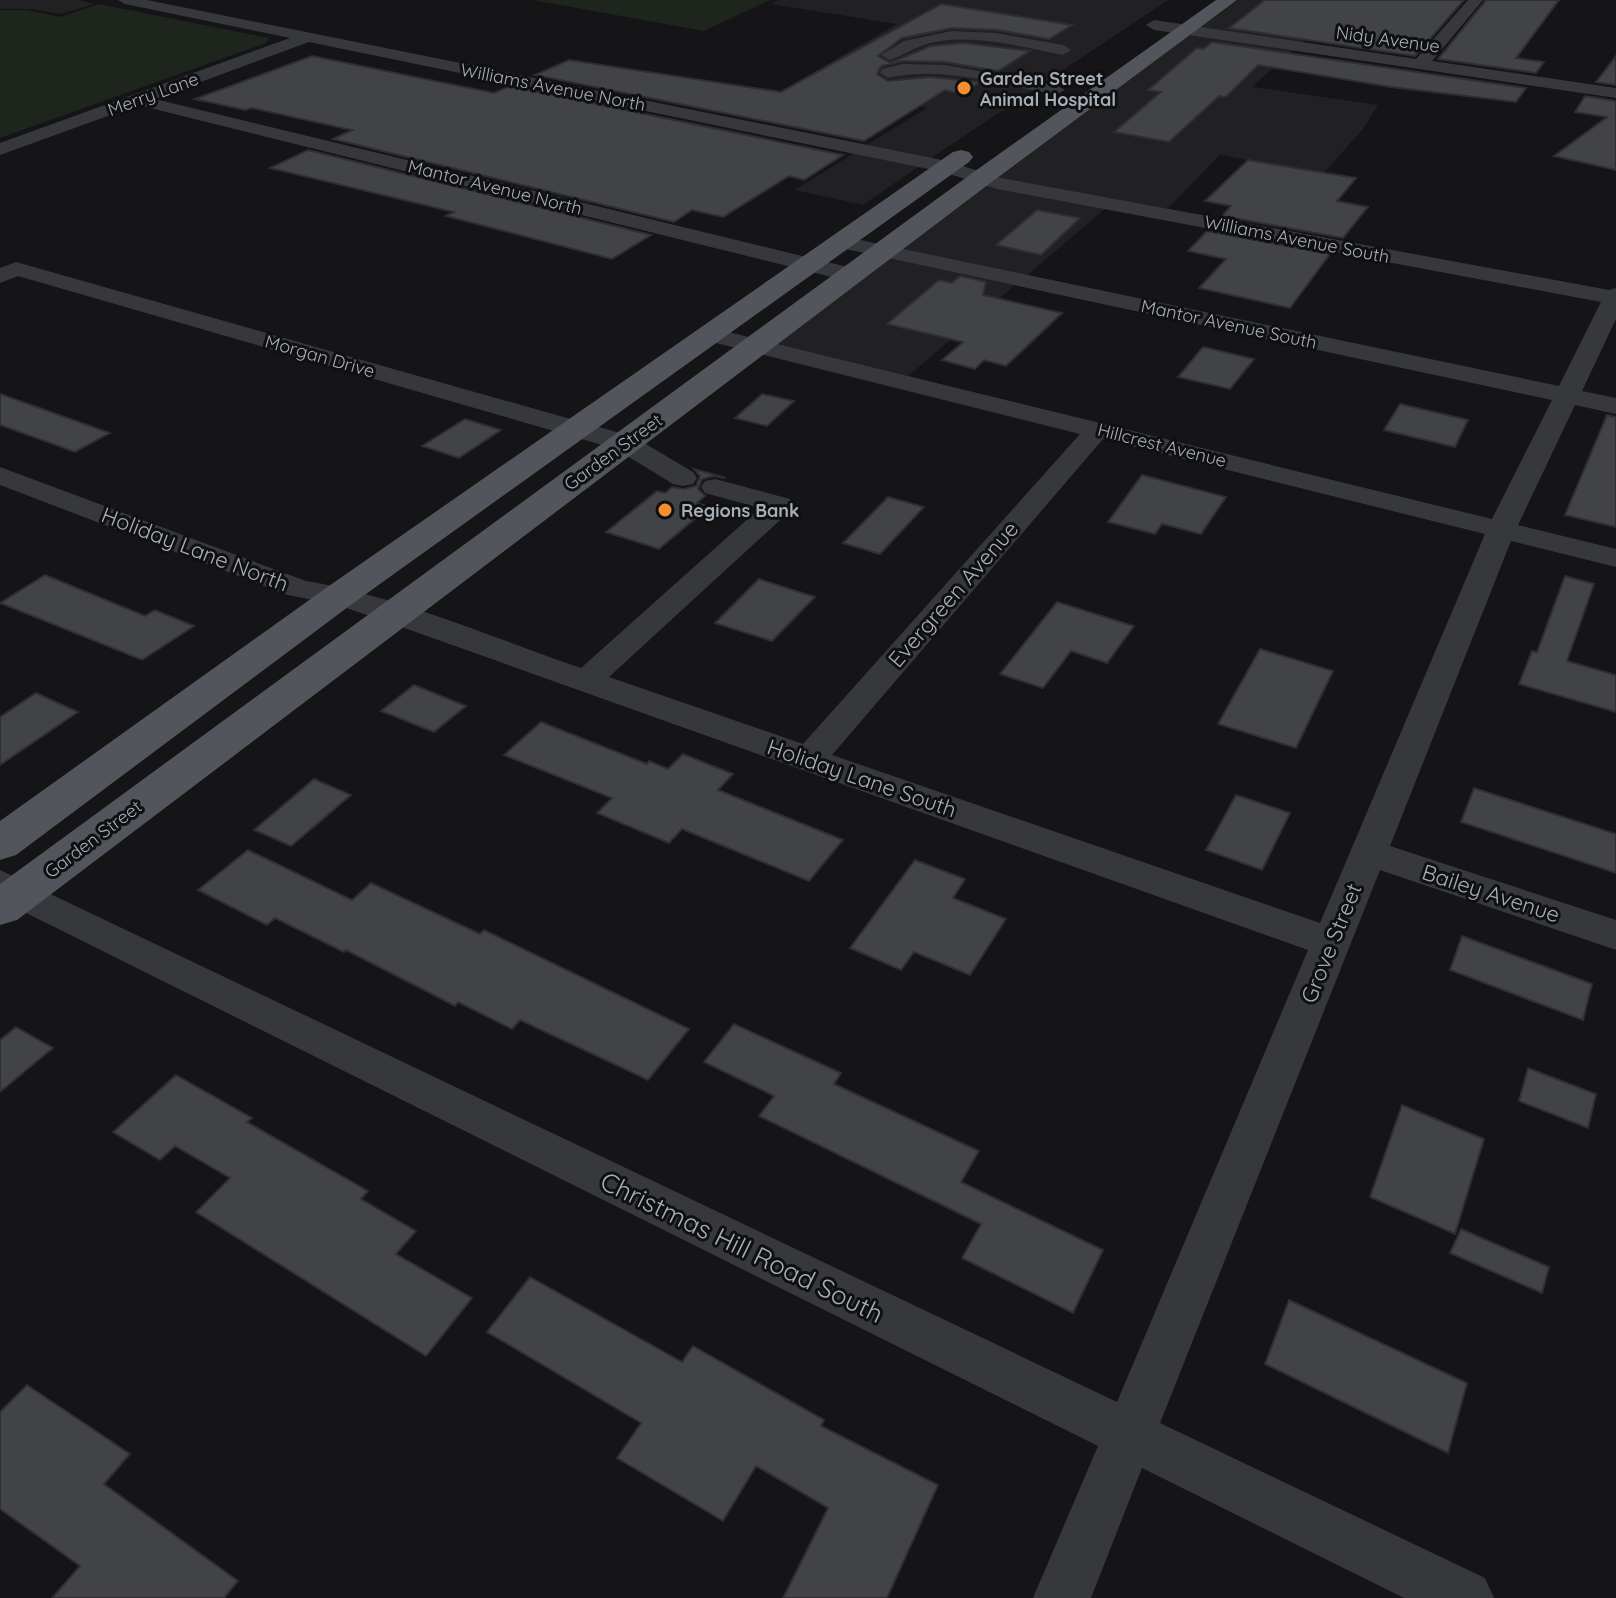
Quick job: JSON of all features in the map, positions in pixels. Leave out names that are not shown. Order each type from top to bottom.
[{"type":"main road","name":"Garden Street","points":[[1136,36],[1154,25],[1183,19],[1228,0]]},
{"type":"main road","name":"Garden Street","points":[[6,895],[1066,118],[1183,19]]},
{"type":"main road","points":[[1066,118],[1033,111],[1076,76]]},
{"type":"main road","name":"Garden Street","points":[[0,844],[339,596],[979,144]]},
{"type":"street","name":"Williams Avenue North","points":[[125,0],[947,167],[980,179]]},
{"type":"street","points":[[1420,64],[1476,0]]},
{"type":"street","name":"Nidy Avenue","points":[[1183,19],[1420,64],[1616,93]]},
{"type":"street","points":[[1056,90],[888,64],[914,41],[947,34],[1063,50]]},
{"type":"street","name":"Merry Lane","points":[[0,149],[306,38]]},
{"type":"street","name":"Mantor Avenue North","points":[[139,100],[852,275]]},
{"type":"street","name":"Williams Avenue South","points":[[980,179],[1615,297]]},
{"type":"street","name":"Mantor Avenue South","points":[[841,242],[1616,406]]},
{"type":"street","name":"Morgan Drive","points":[[8,272],[625,443],[683,478]]},
{"type":"street","name":"Grove Street","points":[[1062,1598],[1501,530],[1615,297]]},
{"type":"street","name":"Hillcrest Avenue","points":[[708,334],[1616,558]]},
{"type":"street","name":"Evergreen Avenue","points":[[809,759],[1098,429]]},
{"type":"street","name":"Holiday Lane North","points":[[0,475],[299,589],[339,596],[393,613]]},
{"type":"street","points":[[585,682],[780,505],[715,487]]},
{"type":"street","name":"Holiday Lane South","points":[[393,613],[1332,943]]},
{"type":"street","name":"Bailey Avenue","points":[[1367,852],[1616,935]]},
{"type":"street","name":"Christmas Hill Road South","points":[[6,895],[1465,1598]]},
{"type":"shaded area","points":[[0,0],[78,0],[95,4],[60,14],[31,9],[0,9]]},
{"type":"shaded area","points":[[532,0],[770,0],[704,31]]},
{"type":"shaded area","points":[[779,0],[1168,0],[930,159],[865,146],[927,108],[793,84],[897,24],[771,4]]},
{"type":"shaded area","points":[[1238,0],[1349,0],[1300,44],[1198,29]]},
{"type":"shaded area","points":[[99,4],[269,38],[266,43],[0,138],[0,10],[27,10],[60,17]]},
{"type":"shaded area","points":[[1192,33],[1295,48],[1252,87],[1378,105],[1363,129],[1324,173],[1220,155],[1166,210],[995,178]]},
{"type":"shaded area","points":[[856,152],[921,165],[863,205],[794,190]]},
{"type":"shaded area","points":[[986,184],[1107,207],[1025,277],[899,250]]},
{"type":"shaded area","points":[[889,258],[1015,285],[908,376],[775,344]]},
{"type":"building","points":[[1265,0],[1464,0],[1415,56],[1229,28]]},
{"type":"building","points":[[1486,0],[1559,0],[1516,58],[1544,62],[1536,73],[1438,59]]},
{"type":"building","points":[[941,4],[1072,25],[1049,39],[997,30],[952,28],[902,38],[878,56],[890,63],[931,46],[963,43],[1030,51],[998,71],[945,62],[903,61],[881,66],[877,74],[888,81],[929,77],[980,82],[962,94],[945,90],[864,141],[535,75],[569,60],[781,92]]},
{"type":"building","points":[[1212,42],[1526,88],[1516,102],[1391,87],[1258,65],[1226,97],[1219,96],[1169,142],[1114,132],[1161,92],[1148,90],[1197,48],[1203,49]]},
{"type":"building","points":[[312,56],[494,93],[510,86],[843,155],[804,180],[789,176],[723,217],[692,210],[674,222],[333,139],[352,130],[195,99]]},
{"type":"building","points":[[1616,56],[1616,85],[1596,82]]},
{"type":"building","points":[[1585,96],[1616,101],[1616,170],[1554,156],[1607,117],[1575,112]]},
{"type":"building","points":[[308,150],[651,235],[612,259],[446,216],[454,212],[270,168]]},
{"type":"building","points":[[1248,160],[1356,178],[1337,201],[1368,207],[1343,238],[1222,216],[1231,206],[1205,201]]},
{"type":"building","points":[[1037,210],[1080,218],[1041,255],[996,245]]},
{"type":"building","points":[[1207,231],[1330,254],[1290,308],[1199,288],[1226,259],[1188,251]]},
{"type":"building","points":[[960,276],[986,282],[983,295],[1062,313],[1006,366],[984,360],[975,369],[942,360],[963,342],[887,324],[939,280],[952,283]]},
{"type":"building","points":[[1203,347],[1254,359],[1230,389],[1178,377]]},
{"type":"building","points":[[0,394],[110,433],[75,452],[0,425]]},
{"type":"building","points":[[762,394],[794,401],[767,426],[735,418]]},
{"type":"building","points":[[1400,404],[1468,420],[1455,447],[1384,430]]},
{"type":"building","points":[[1607,415],[1616,417],[1616,527],[1565,515]]},
{"type":"building","points":[[465,419],[501,430],[459,458],[422,446]]},
{"type":"building","points":[[694,469],[726,478],[714,476],[702,479],[698,489],[705,496],[697,503],[709,507],[659,549],[606,532],[657,491],[665,493],[672,487],[684,489],[696,486],[700,476]]},
{"type":"building","points":[[1142,475],[1226,497],[1201,534],[1162,524],[1155,534],[1108,522]]},
{"type":"building","points":[[888,497],[924,507],[880,554],[843,543]]},
{"type":"building","points":[[45,575],[145,616],[155,610],[194,626],[142,660],[0,603]]},
{"type":"building","points":[[1565,576],[1594,584],[1567,661],[1616,675],[1616,712],[1519,684],[1532,651],[1537,652]]},
{"type":"building","points":[[759,579],[815,597],[772,641],[715,623]]},
{"type":"building","points":[[1057,602],[1134,626],[1107,663],[1071,651],[1043,688],[1000,674]]},
{"type":"building","points":[[1260,649],[1333,671],[1296,748],[1218,724]]},
{"type":"building","points":[[414,685],[466,706],[434,732],[381,711]]},
{"type":"building","points":[[36,693],[78,712],[0,765],[0,717]]},
{"type":"building","points":[[541,722],[647,764],[649,761],[668,769],[683,754],[733,774],[718,790],[843,840],[809,881],[682,829],[669,843],[597,813],[612,798],[504,755]]},
{"type":"building","points":[[314,779],[351,795],[291,846],[254,830]]},
{"type":"building","points":[[1474,788],[1616,834],[1616,873],[1461,822]]},
{"type":"building","points":[[1236,795],[1290,813],[1262,870],[1206,850]]},
{"type":"building","points":[[248,850],[352,900],[371,883],[480,934],[484,930],[689,1029],[648,1080],[520,1020],[512,1029],[458,1002],[455,1006],[346,950],[344,952],[275,918],[267,925],[198,890]]},
{"type":"building","points":[[915,860],[965,879],[953,898],[1006,919],[970,975],[914,952],[901,970],[850,948]]},
{"type":"building","points":[[1462,936],[1592,984],[1583,1020],[1450,970]]},
{"type":"building","points":[[734,1024],[841,1073],[834,1084],[979,1151],[961,1182],[1103,1250],[1073,1313],[962,1258],[981,1224],[759,1116],[774,1096],[704,1062]]},
{"type":"building","points":[[16,1027],[53,1048],[0,1092],[0,1040]]},
{"type":"building","points":[[1528,1068],[1596,1094],[1588,1128],[1519,1101]]},
{"type":"building","points":[[176,1075],[252,1118],[247,1122],[368,1191],[361,1199],[416,1231],[396,1254],[472,1298],[426,1356],[196,1212],[230,1178],[175,1146],[160,1160],[113,1132]]},
{"type":"building","points":[[1402,1105],[1484,1139],[1455,1234],[1370,1197]]},
{"type":"building","points":[[1461,1229],[1549,1267],[1542,1293],[1450,1253]]},
{"type":"building","points":[[530,1277],[682,1362],[693,1346],[824,1420],[821,1426],[938,1485],[887,1598],[783,1598],[828,1508],[756,1466],[723,1521],[617,1458],[641,1423],[487,1332]]},
{"type":"building","points":[[1289,1300],[1467,1383],[1448,1453],[1265,1364]]},
{"type":"building","points":[[27,1385],[130,1454],[104,1484],[238,1581],[224,1598],[52,1598],[80,1566],[0,1509],[0,1412]]},
{"type":"place","name":"Garden Street Animal Hospital","points":[[964,88]]},
{"type":"place","name":"Regions Bank","points":[[665,510]]}]
